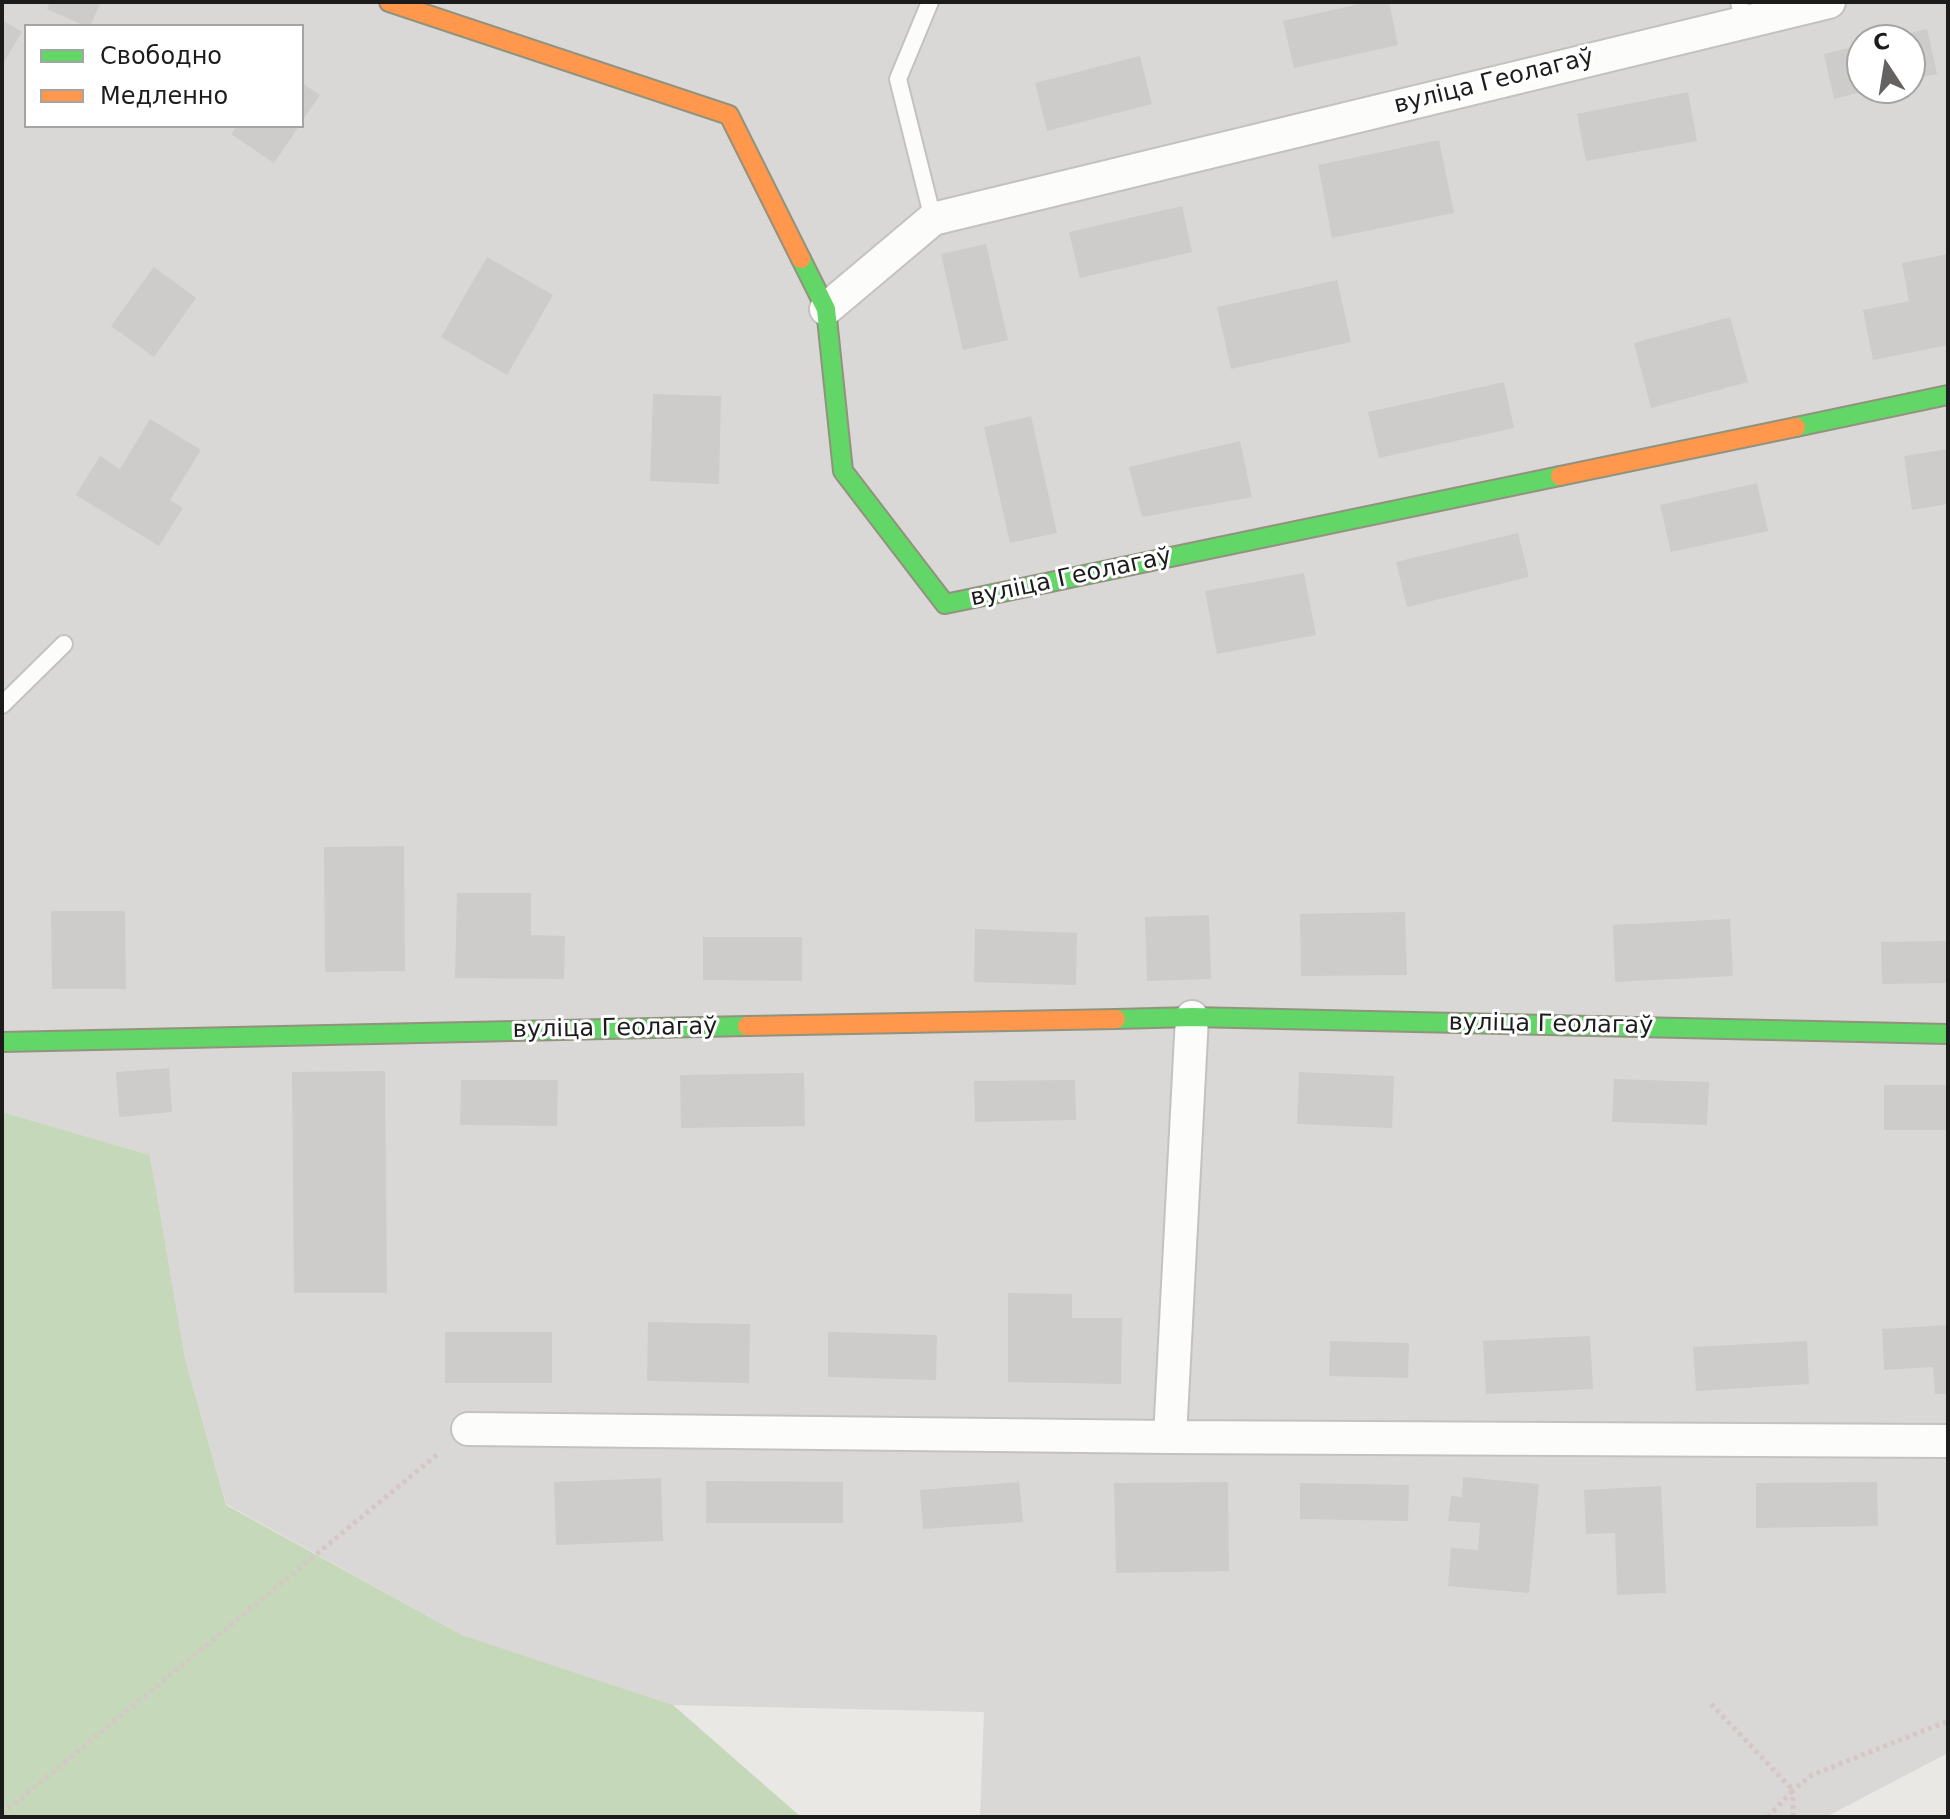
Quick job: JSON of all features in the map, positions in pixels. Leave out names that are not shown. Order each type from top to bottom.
[{"type":"street","points":[[389,2],[729,115],[826,309]]},
{"type":"street","name":"вуліца Геолагаў","points":[[1829,2],[1742,12],[933,219],[826,309],[843,471],[945,604],[1948,395]]},
{"type":"street","points":[[1170,1437],[1192,1017]]},
{"type":"street","name":"вуліца Геолагаў","points":[[2,1042],[1192,1017],[1948,1034]]},
{"type":"street","points":[[468,1429],[1948,1441]]},
{"type":"lane","points":[[930,2],[898,79],[933,219]]},
{"type":"lane","points":[[2,705],[64,644]]},
{"type":"path","points":[[2,1814],[468,1429]]},
{"type":"path","points":[[1711,1704],[1793,1790],[1793,1817]]},
{"type":"path","points":[[1768,1817],[1812,1775],[1948,1721]]},
{"type":"shaded area","points":[[2,2],[1948,2],[1948,1753],[1826,1817],[980,1817],[984,1712],[673,1705],[462,1635],[226,1504],[185,1358],[150,1155],[2,1112]]},
{"type":"green space","points":[[2,1112],[150,1155],[185,1358],[226,1505],[462,1635],[673,1705],[801,1817],[2,1817]]},
{"type":"building","points":[[50,2],[101,2],[91,24],[81,24],[47,9]]},
{"type":"building","points":[[1368,2],[1389,2],[1398,45],[1294,68],[1283,21]]},
{"type":"building","points":[[2,20],[22,32],[2,65]]},
{"type":"building","points":[[1926,29],[1937,74],[1926,76]]},
{"type":"building","points":[[1846,49],[1846,96],[1834,99],[1824,54]]},
{"type":"building","points":[[1140,56],[1152,104],[1047,131],[1035,83]]},
{"type":"building","points":[[304,84],[320,95],[304,118]]},
{"type":"building","points":[[1688,92],[1697,141],[1586,161],[1577,114]]},
{"type":"building","points":[[236,128],[298,128],[274,163],[231,134]]},
{"type":"building","points":[[1439,140],[1454,213],[1332,238],[1318,165]]},
{"type":"building","points":[[1182,206],[1192,252],[1080,278],[1069,232]]},
{"type":"building","points":[[986,244],[1008,340],[963,350],[941,254]]},
{"type":"building","points":[[1948,254],[1948,345],[1873,360],[1863,310],[1909,301],[1902,263]]},
{"type":"building","points":[[487,257],[553,295],[507,375],[441,337]]},
{"type":"building","points":[[154,267],[196,298],[154,357],[111,326]]},
{"type":"building","points":[[1337,280],[1351,342],[1231,369],[1217,307]]},
{"type":"building","points":[[1730,317],[1748,382],[1651,408],[1634,343]]},
{"type":"building","points":[[1504,382],[1514,428],[1379,458],[1368,412]]},
{"type":"building","points":[[653,394],[721,396],[719,484],[650,481]]},
{"type":"building","points":[[1031,416],[1057,533],[1010,543],[984,427]]},
{"type":"building","points":[[150,419],[201,450],[170,500],[183,508],[159,546],[76,495],[100,456],[120,469]]},
{"type":"building","points":[[1240,441],[1252,497],[1142,517],[1129,467]]},
{"type":"building","points":[[1948,449],[1948,504],[1912,510],[1904,456]]},
{"type":"building","points":[[1757,483],[1768,531],[1671,552],[1660,505]]},
{"type":"building","points":[[1518,533],[1529,577],[1407,607],[1396,562]]},
{"type":"building","points":[[1304,573],[1316,635],[1217,654],[1205,591]]},
{"type":"building","points":[[404,846],[405,971],[325,972],[324,847]]},
{"type":"building","points":[[457,893],[531,893],[531,935],[565,936],[564,979],[455,978]]},
{"type":"building","points":[[51,911],[125,911],[126,989],[52,989]]},
{"type":"building","points":[[1405,912],[1407,975],[1301,976],[1300,914]]},
{"type":"building","points":[[1209,915],[1211,979],[1147,981],[1145,917]]},
{"type":"building","points":[[1730,919],[1733,976],[1615,982],[1613,925]]},
{"type":"building","points":[[975,929],[1077,933],[1076,985],[974,982]]},
{"type":"building","points":[[703,937],[802,937],[802,981],[703,980]]},
{"type":"building","points":[[1948,941],[1948,983],[1882,984],[1881,942]]},
{"type":"building","points":[[169,1068],[172,1112],[119,1117],[116,1072]]},
{"type":"building","points":[[385,1071],[387,1293],[294,1293],[292,1072]]},
{"type":"building","points":[[1299,1072],[1394,1076],[1392,1128],[1297,1124]]},
{"type":"building","points":[[804,1073],[805,1126],[681,1128],[680,1075]]},
{"type":"building","points":[[1614,1079],[1709,1082],[1707,1125],[1612,1122]]},
{"type":"building","points":[[461,1080],[558,1080],[557,1126],[460,1125]]},
{"type":"building","points":[[1075,1080],[1076,1120],[975,1122],[974,1081]]},
{"type":"building","points":[[1884,1085],[1948,1085],[1948,1130],[1884,1130]]},
{"type":"building","points":[[1008,1293],[1072,1294],[1072,1318],[1122,1318],[1121,1384],[1008,1382]]},
{"type":"building","points":[[648,1322],[750,1324],[749,1383],[647,1381]]},
{"type":"building","points":[[1948,1325],[1948,1394],[1935,1394],[1933,1367],[1884,1370],[1882,1329]]},
{"type":"building","points":[[445,1332],[552,1332],[552,1383],[445,1383]]},
{"type":"building","points":[[828,1332],[937,1335],[936,1380],[828,1377]]},
{"type":"building","points":[[1590,1336],[1593,1389],[1486,1394],[1483,1341]]},
{"type":"building","points":[[1330,1341],[1409,1343],[1408,1378],[1329,1376]]},
{"type":"building","points":[[1807,1341],[1809,1384],[1696,1391],[1693,1347]]},
{"type":"building","points":[[1463,1477],[1539,1484],[1529,1593],[1448,1586],[1451,1548],[1478,1550],[1480,1523],[1448,1521],[1451,1496],[1462,1497]]},
{"type":"building","points":[[661,1478],[663,1541],[556,1545],[554,1482]]},
{"type":"building","points":[[706,1481],[843,1482],[843,1523],[706,1523]]},
{"type":"building","points":[[1019,1482],[1023,1522],[923,1529],[920,1490]]},
{"type":"building","points":[[1228,1482],[1229,1571],[1116,1573],[1114,1483]]},
{"type":"building","points":[[1877,1482],[1878,1526],[1756,1528],[1756,1483]]},
{"type":"building","points":[[1300,1483],[1409,1485],[1408,1521],[1300,1519]]},
{"type":"building","points":[[1661,1486],[1666,1593],[1617,1595],[1615,1533],[1586,1534],[1584,1490]]},
{"type":"traffic: fast","points":[[801,259],[826,309],[843,471],[945,604],[1560,476]]},
{"type":"traffic: fast","points":[[1796,427],[1948,395]]},
{"type":"traffic: fast","points":[[1116,1019],[1192,1017],[1948,1034]]},
{"type":"traffic: fast","points":[[2,1042],[747,1026]]},
{"type":"traffic: slow","points":[[389,2],[729,115],[801,259]]},
{"type":"traffic: slow","points":[[1560,476],[1796,427]]},
{"type":"traffic: slow","points":[[747,1026],[1116,1019]]}]
